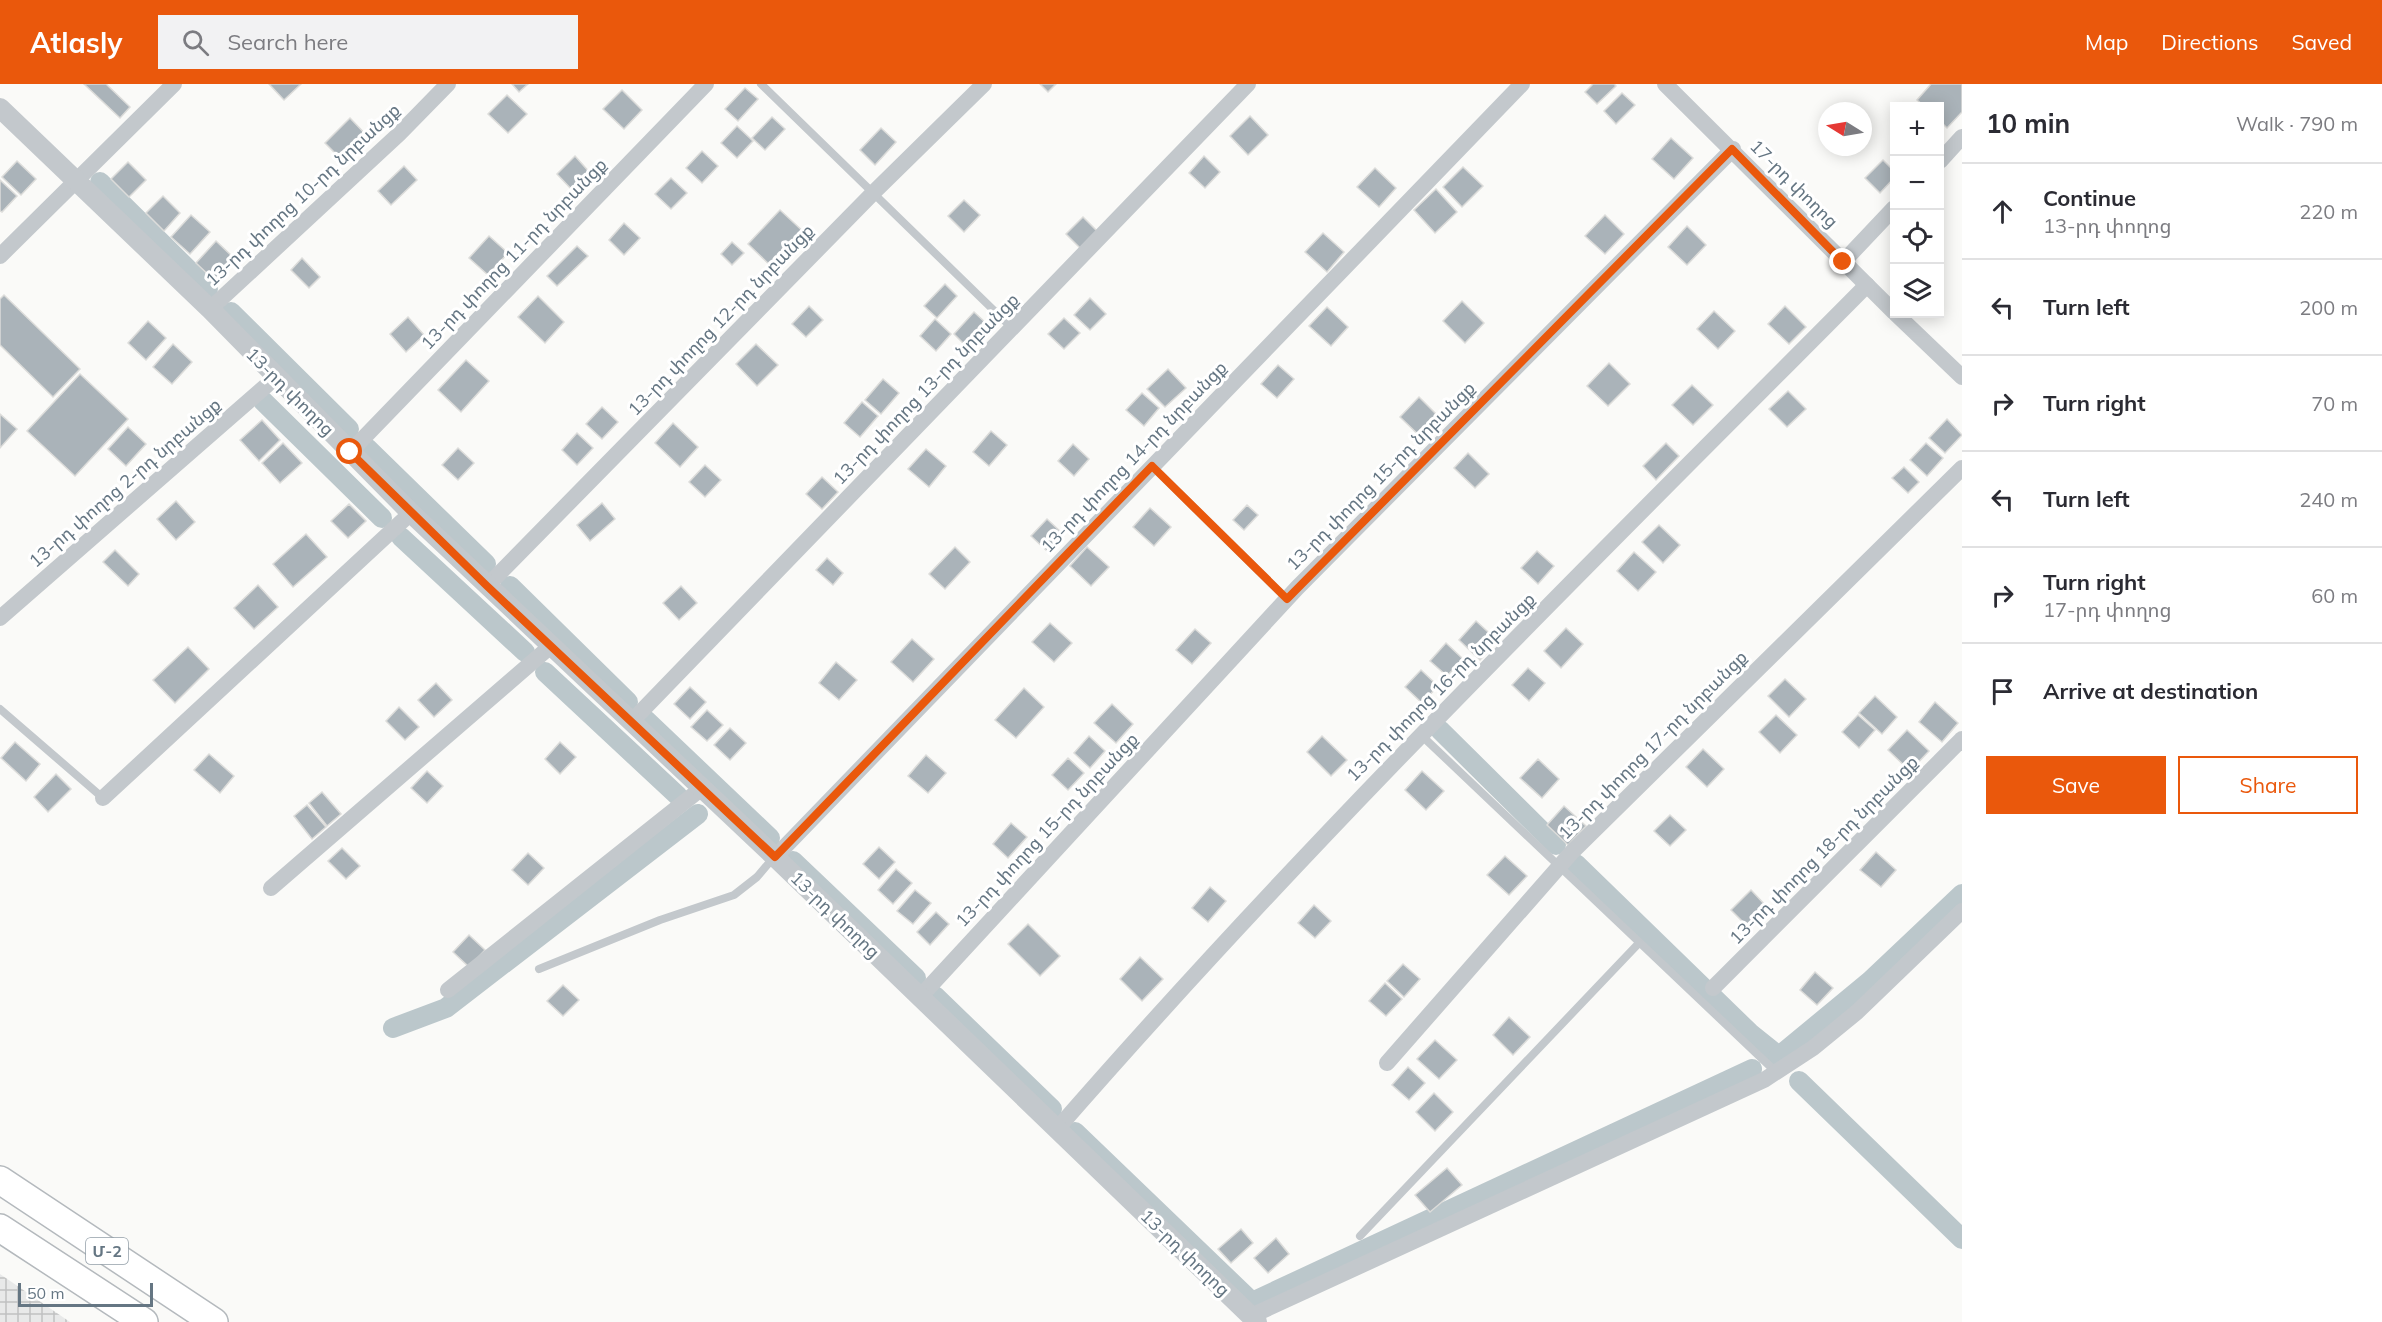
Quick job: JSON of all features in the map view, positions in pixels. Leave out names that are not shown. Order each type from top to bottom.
[{"type":"highway","name":"Մ-2","points":[[0,1180],[214,1322]]},
{"type":"highway","name":"Մ-2","points":[[0,1228],[144,1322]]},
{"type":"street","points":[[0,256],[174,84]]},
{"type":"street","name":"13-րդ փողոց 10-րդ նրբանցք","points":[[210,309],[390,142],[448,84]]},
{"type":"street","name":"13-րդ փողոց 11-րդ նրբանցք","points":[[350,452],[706,84]]},
{"type":"street","name":"13-րդ փողոց 12-րդ նրբանցք","points":[[487,586],[874,192],[984,84]]},
{"type":"street","name":"13-րդ փողոց 13-րդ նրբանցք","points":[[632,721],[1248,84]]},
{"type":"street","name":"13-րդ փողոց 14-րդ նրբանցք","points":[[775,857],[1522,84]]},
{"type":"street","name":"17-րդ փողոց","points":[[1665,84],[1890,308]]},
{"type":"street","name":"13-րդ փողոց","points":[[0,108],[78,180],[210,309],[275,378],[411,513],[775,857],[1254,1319]]},
{"type":"street","points":[[1944,157],[1962,137]]},
{"type":"street","name":"13-րդ փողոց 15-րդ նրբանցք","points":[[920,997],[1287,599],[1732,149]]},
{"type":"street","points":[[1843,262],[1892,210]]},
{"type":"street","name":"13-րդ փողոց 16-րդ նրբանցք","points":[[1057,1129],[1145,1028],[1370,787],[1867,285]]},
{"type":"street","name":"17-րդ փողոց","points":[[1900,318],[1962,377]]},
{"type":"street","name":"13-րդ փողոց 2-րդ նրբանցք","points":[[0,618],[275,378]]},
{"type":"street","name":"13-րդ փողոց 17-րդ նրբանցք","points":[[1386,1063],[1558,867],[1962,468]]},
{"type":"street","points":[[103,798],[411,513]]},
{"type":"street","points":[[271,888],[552,645]]},
{"type":"street","name":"13-րդ փողոց 18-րդ նրբանցք","points":[[1713,988],[1962,739]]},
{"type":"street","points":[[448,990],[702,788]]},
{"type":"street","points":[[1254,1319],[1764,1080],[1813,1048],[1857,1012],[1962,911]]},
{"type":"lane","points":[[761,84],[1012,328]]},
{"type":"lane","points":[[1152,466],[1287,599]]},
{"type":"lane","points":[[0,709],[103,798]]},
{"type":"lane","points":[[1421,735],[1776,1072]]},
{"type":"lane","points":[[539,969],[660,920],[734,895],[757,877],[775,857]]},
{"type":"lane","points":[[1360,1236],[1639,943]]},
{"type":"shaded area","points":[[0,1274],[70,1322],[0,1322]]},
{"type":"building","points":[[84,84],[106,84],[130,107],[120,118]]},
{"type":"building","points":[[269,84],[301,84],[284,100]]},
{"type":"building","points":[[512,84],[528,84],[519,92]]},
{"type":"building","points":[[1040,84],[1056,84],[1048,92]]},
{"type":"building","points":[[1593,84],[1614,84],[1616,86],[1597,104],[1585,92]]},
{"type":"building","points":[[1931,84],[1962,84],[1962,112],[1947,128],[1944,125],[1944,102],[1919,102],[1917,100]]},
{"type":"building","points":[[745,88],[758,99],[738,121],[725,109]]},
{"type":"building","points":[[622,90],[642,110],[624,129],[603,109]]},
{"type":"building","points":[[1622,93],[1635,105],[1616,124],[1604,111]]},
{"type":"building","points":[[507,95],[527,114],[508,133],[488,114]]},
{"type":"building","points":[[1250,116],[1268,135],[1248,155],[1230,136]]},
{"type":"building","points":[[772,117],[785,129],[765,150],[752,138]]},
{"type":"building","points":[[350,118],[370,139],[346,164],[325,143]]},
{"type":"building","points":[[737,126],[753,141],[737,158],[721,143]]},
{"type":"building","points":[[881,128],[896,142],[875,165],[860,150]]},
{"type":"building","points":[[1671,138],[1693,158],[1674,179],[1652,159]]},
{"type":"building","points":[[702,151],[718,166],[702,183],[686,168]]},
{"type":"building","points":[[575,156],[591,174],[573,191],[557,174]]},
{"type":"building","points":[[1204,156],[1220,172],[1205,188],[1189,173]]},
{"type":"building","points":[[1883,160],[1890,167],[1890,182],[1880,193],[1865,178]]},
{"type":"building","points":[[17,161],[36,179],[21,195],[2,177]]},
{"type":"building","points":[[128,162],[146,180],[129,197],[111,179]]},
{"type":"building","points":[[404,166],[417,180],[391,205],[378,191]]},
{"type":"building","points":[[1463,167],[1483,186],[1462,207],[1443,187]]},
{"type":"building","points":[[1375,168],[1396,188],[1379,207],[1357,187]]},
{"type":"building","points":[[671,178],[687,193],[671,209],[655,194]]},
{"type":"building","points":[[0,180],[17,196],[2,212],[0,211]]},
{"type":"building","points":[[1436,189],[1457,212],[1435,233],[1414,210]]},
{"type":"building","points":[[163,196],[180,213],[164,231],[146,213]]},
{"type":"building","points":[[964,200],[980,215],[964,232],[948,216]]},
{"type":"building","points":[[780,210],[807,235],[774,269],[748,244]]},
{"type":"building","points":[[191,215],[210,232],[190,254],[171,237]]},
{"type":"building","points":[[1605,215],[1624,234],[1605,254],[1585,236]]},
{"type":"building","points":[[1083,217],[1097,231],[1080,248],[1066,234]]},
{"type":"building","points":[[624,223],[640,238],[624,255],[609,240]]},
{"type":"building","points":[[1687,226],[1706,245],[1687,265],[1668,247]]},
{"type":"building","points":[[1323,233],[1344,252],[1327,272],[1305,252]]},
{"type":"building","points":[[489,236],[508,253],[488,275],[469,258]]},
{"type":"building","points":[[216,241],[234,258],[214,280],[196,263]]},
{"type":"building","points":[[732,242],[744,253],[732,265],[721,254]]},
{"type":"building","points":[[577,246],[588,256],[557,286],[547,276]]},
{"type":"building","points":[[302,258],[320,277],[309,288],[291,270]]},
{"type":"building","points":[[945,284],[957,296],[937,318],[924,306]]},
{"type":"building","points":[[4,295],[80,369],[53,397],[0,345],[0,299]]},
{"type":"building","points":[[538,296],[564,322],[545,343],[518,317]]},
{"type":"building","points":[[1090,298],[1106,314],[1090,330],[1074,315]]},
{"type":"building","points":[[1462,301],[1484,323],[1465,343],[1443,321]]},
{"type":"building","points":[[809,306],[823,320],[806,337],[792,324]]},
{"type":"building","points":[[1785,306],[1806,327],[1789,344],[1768,324]]},
{"type":"building","points":[[1327,307],[1348,327],[1331,346],[1309,326]]},
{"type":"building","points":[[1714,311],[1735,331],[1718,349],[1697,329]]},
{"type":"building","points":[[974,312],[987,324],[966,346],[954,334]]},
{"type":"building","points":[[408,317],[424,335],[406,352],[390,334]]},
{"type":"building","points":[[1064,318],[1080,333],[1064,349],[1048,334]]},
{"type":"building","points":[[935,319],[951,334],[936,351],[920,336]]},
{"type":"building","points":[[148,321],[166,338],[146,360],[128,343]]},
{"type":"building","points":[[173,344],[192,362],[172,384],[153,367]]},
{"type":"building","points":[[756,344],[778,365],[757,386],[736,364]]},
{"type":"building","points":[[466,360],[489,381],[461,412],[438,390]]},
{"type":"building","points":[[1609,363],[1630,384],[1608,406],[1587,386]]},
{"type":"building","points":[[1278,365],[1294,379],[1277,398],[1261,384]]},
{"type":"building","points":[[1168,369],[1186,388],[1165,407],[1147,389]]},
{"type":"building","points":[[80,374],[128,419],[75,476],[27,431]]},
{"type":"building","points":[[883,379],[899,393],[881,414],[865,400]]},
{"type":"building","points":[[1692,385],[1713,405],[1693,425],[1672,405]]},
{"type":"building","points":[[1788,391],[1806,409],[1787,427],[1769,409]]},
{"type":"building","points":[[1142,393],[1159,408],[1144,426],[1126,410]]},
{"type":"building","points":[[1419,397],[1444,422],[1425,441],[1400,417]]},
{"type":"building","points":[[862,402],[878,416],[860,437],[844,423]]},
{"type":"building","points":[[602,407],[618,422],[602,439],[586,424]]},
{"type":"building","points":[[0,414],[17,429],[0,448]]},
{"type":"building","points":[[1947,419],[1962,435],[1945,453],[1929,438]]},
{"type":"building","points":[[262,420],[280,440],[259,461],[240,440]]},
{"type":"building","points":[[673,423],[698,447],[680,467],[655,443]]},
{"type":"building","points":[[128,427],[146,444],[126,466],[108,449]]},
{"type":"building","points":[[991,431],[1007,445],[989,466],[973,452]]},
{"type":"building","points":[[577,433],[593,448],[577,465],[562,450]]},
{"type":"building","points":[[283,443],[302,463],[280,483],[262,463]]},
{"type":"building","points":[[1666,443],[1679,456],[1656,480],[1643,466]]},
{"type":"building","points":[[1926,443],[1943,458],[1927,476],[1910,460]]},
{"type":"building","points":[[1073,444],[1089,459],[1074,476],[1058,461]]},
{"type":"building","points":[[458,448],[474,463],[458,480],[442,465]]},
{"type":"building","points":[[926,449],[946,466],[929,487],[908,469]]},
{"type":"building","points":[[1468,453],[1489,474],[1475,488],[1454,468]]},
{"type":"building","points":[[705,465],[721,480],[705,497],[689,482]]},
{"type":"building","points":[[1904,467],[1919,482],[1908,493],[1892,478]]},
{"type":"building","points":[[822,477],[838,492],[822,509],[806,494]]},
{"type":"building","points":[[176,501],[195,522],[176,540],[157,519]]},
{"type":"building","points":[[602,503],[615,519],[590,541],[577,525]]},
{"type":"building","points":[[349,504],[366,521],[348,538],[331,521]]},
{"type":"building","points":[[1247,505],[1258,515],[1244,530],[1233,520]]},
{"type":"building","points":[[1150,508],[1171,527],[1154,546],[1133,527]]},
{"type":"building","points":[[1047,519],[1063,534],[1047,551],[1031,536]]},
{"type":"building","points":[[1659,525],[1680,545],[1663,563],[1642,542]]},
{"type":"building","points":[[306,534],[327,557],[293,587],[273,564]]},
{"type":"building","points":[[955,547],[970,562],[945,589],[929,574]]},
{"type":"building","points":[[1087,547],[1109,567],[1091,586],[1070,566]]},
{"type":"building","points":[[115,550],[139,574],[128,586],[103,562]]},
{"type":"building","points":[[1537,551],[1554,566],[1538,584],[1521,568]]},
{"type":"building","points":[[1634,552],[1656,572],[1638,591],[1617,571]]},
{"type":"building","points":[[827,558],[843,573],[833,585],[816,570]]},
{"type":"building","points":[[258,585],[278,607],[254,629],[234,608]]},
{"type":"building","points":[[681,586],[697,603],[679,620],[663,603]]},
{"type":"building","points":[[1476,621],[1498,641],[1480,660],[1459,640]]},
{"type":"building","points":[[1050,623],[1072,643],[1054,662],[1032,642]]},
{"type":"building","points":[[1566,628],[1583,644],[1561,668],[1544,651]]},
{"type":"building","points":[[1195,629],[1211,643],[1192,664],[1176,650]]},
{"type":"building","points":[[912,639],[934,659],[913,682],[891,662]]},
{"type":"building","points":[[1446,643],[1463,659],[1447,676],[1430,661]]},
{"type":"building","points":[[188,647],[209,669],[175,703],[153,680]]},
{"type":"building","points":[[836,662],[857,680],[839,700],[819,683]]},
{"type":"building","points":[[1528,668],[1545,683],[1529,701],[1512,685]]},
{"type":"building","points":[[1421,670],[1438,686],[1422,703],[1405,687]]},
{"type":"building","points":[[1785,679],[1806,699],[1789,717],[1768,696]]},
{"type":"building","points":[[436,683],[452,700],[434,717],[418,700]]},
{"type":"building","points":[[690,687],[706,702],[690,719],[674,704]]},
{"type":"building","points":[[1024,688],[1044,707],[1016,738],[995,720]]},
{"type":"building","points":[[1875,696],[1897,717],[1882,734],[1859,713]]},
{"type":"building","points":[[1935,702],[1958,723],[1942,742],[1919,722]]},
{"type":"building","points":[[1112,704],[1133,724],[1116,743],[1094,723]]},
{"type":"building","points":[[399,707],[419,727],[405,740],[386,721]]},
{"type":"building","points":[[707,710],[723,725],[707,741],[691,727]]},
{"type":"building","points":[[1776,715],[1797,735],[1780,753],[1759,732]]},
{"type":"building","points":[[1858,715],[1875,730],[1859,748],[1842,732]]},
{"type":"building","points":[[730,728],[746,743],[730,760],[714,745]]},
{"type":"building","points":[[1907,730],[1929,751],[1910,771],[1888,750]]},
{"type":"building","points":[[1089,736],[1105,751],[1090,768],[1074,753]]},
{"type":"building","points":[[1322,736],[1347,760],[1331,776],[1307,752]]},
{"type":"building","points":[[15,742],[40,764],[26,781],[1,758]]},
{"type":"building","points":[[560,742],[576,757],[560,774],[545,759]]},
{"type":"building","points":[[1703,749],[1724,769],[1707,787],[1686,767]]},
{"type":"building","points":[[209,754],[234,776],[220,793],[194,770]]},
{"type":"building","points":[[926,755],[946,773],[928,793],[908,776]]},
{"type":"building","points":[[1068,758],[1084,773],[1068,790],[1052,775]]},
{"type":"building","points":[[1538,759],[1559,779],[1542,798],[1520,778]]},
{"type":"building","points":[[427,771],[443,786],[427,803],[411,788]]},
{"type":"building","points":[[1422,771],[1444,791],[1426,810],[1405,790]]},
{"type":"building","points":[[56,774],[71,789],[48,812],[34,797]]},
{"type":"building","points":[[322,792],[341,814],[327,826],[309,803]]},
{"type":"building","points":[[307,805],[326,827],[312,839],[294,816]]},
{"type":"building","points":[[1564,806],[1586,826],[1568,845],[1547,825]]},
{"type":"building","points":[[1670,815],[1686,830],[1670,846],[1654,831]]},
{"type":"building","points":[[1011,823],[1027,837],[1008,858],[993,844]]},
{"type":"building","points":[[879,847],[895,862],[879,879],[863,864]]},
{"type":"building","points":[[342,848],[360,866],[346,879],[328,861]]},
{"type":"building","points":[[1876,852],[1896,870],[1881,887],[1860,870]]},
{"type":"building","points":[[528,853],[544,868],[528,885],[512,870]]},
{"type":"building","points":[[1505,856],[1527,876],[1509,895],[1487,875]]},
{"type":"building","points":[[896,869],[912,883],[893,904],[878,890]]},
{"type":"building","points":[[1210,887],[1226,901],[1208,922],[1192,908]]},
{"type":"building","points":[[915,890],[931,903],[913,924],[897,911]]},
{"type":"building","points":[[1751,890],[1767,907],[1747,926],[1731,910]]},
{"type":"building","points":[[1314,905],[1331,921],[1315,938],[1298,923]]},
{"type":"building","points":[[936,912],[949,924],[930,945],[917,932]]},
{"type":"building","points":[[1028,924],[1060,956],[1040,976],[1008,944]]},
{"type":"building","points":[[469,935],[485,950],[469,967],[453,952]]},
{"type":"building","points":[[1140,957],[1163,979],[1142,1001],[1120,979]]},
{"type":"building","points":[[1403,964],[1420,979],[1404,997],[1387,981]]},
{"type":"building","points":[[1815,972],[1833,988],[1817,1005],[1800,990]]},
{"type":"building","points":[[1385,983],[1402,999],[1386,1016],[1369,1001]]},
{"type":"building","points":[[563,985],[579,1000],[563,1016],[547,1001]]},
{"type":"building","points":[[1509,1017],[1530,1037],[1513,1055],[1493,1035]]},
{"type":"building","points":[[1435,1040],[1457,1060],[1439,1079],[1417,1059]]},
{"type":"building","points":[[1408,1067],[1425,1083],[1409,1100],[1392,1085]]},
{"type":"building","points":[[1434,1093],[1453,1112],[1435,1131],[1416,1112]]},
{"type":"building","points":[[1447,1168],[1462,1185],[1430,1212],[1415,1195]]},
{"type":"building","points":[[1241,1229],[1253,1243],[1231,1263],[1218,1249]]},
{"type":"building","points":[[1276,1238],[1289,1254],[1268,1273],[1254,1258]]},
{"type":"waterway","points":[[100,182],[208,289]]},
{"type":"waterway","points":[[231,312],[349,429]]},
{"type":"waterway","points":[[263,401],[382,518]]},
{"type":"waterway","points":[[367,448],[486,564]]},
{"type":"waterway","points":[[401,537],[525,652]]},
{"type":"waterway","points":[[510,586],[628,702]]},
{"type":"waterway","points":[[545,672],[678,796]]},
{"type":"waterway","points":[[646,720],[770,838]]},
{"type":"waterway","points":[[1440,730],[1556,845]]},
{"type":"waterway","points":[[393,1028],[446,1008],[698,814]]},
{"type":"waterway","points":[[793,861],[916,978]]},
{"type":"waterway","points":[[1576,864],[1750,1033],[1781,1058]]},
{"type":"waterway","points":[[1778,1057],[1870,981],[1962,894]]},
{"type":"waterway","points":[[935,996],[1052,1109]]},
{"type":"waterway","points":[[1075,1132],[1252,1302],[1752,1069]]},
{"type":"waterway","points":[[1799,1081],[1962,1239]]},
{"type":"route","points":[[350,452],[487,586],[775,857],[1152,466],[1287,599],[1732,149],[1843,262]]}]
